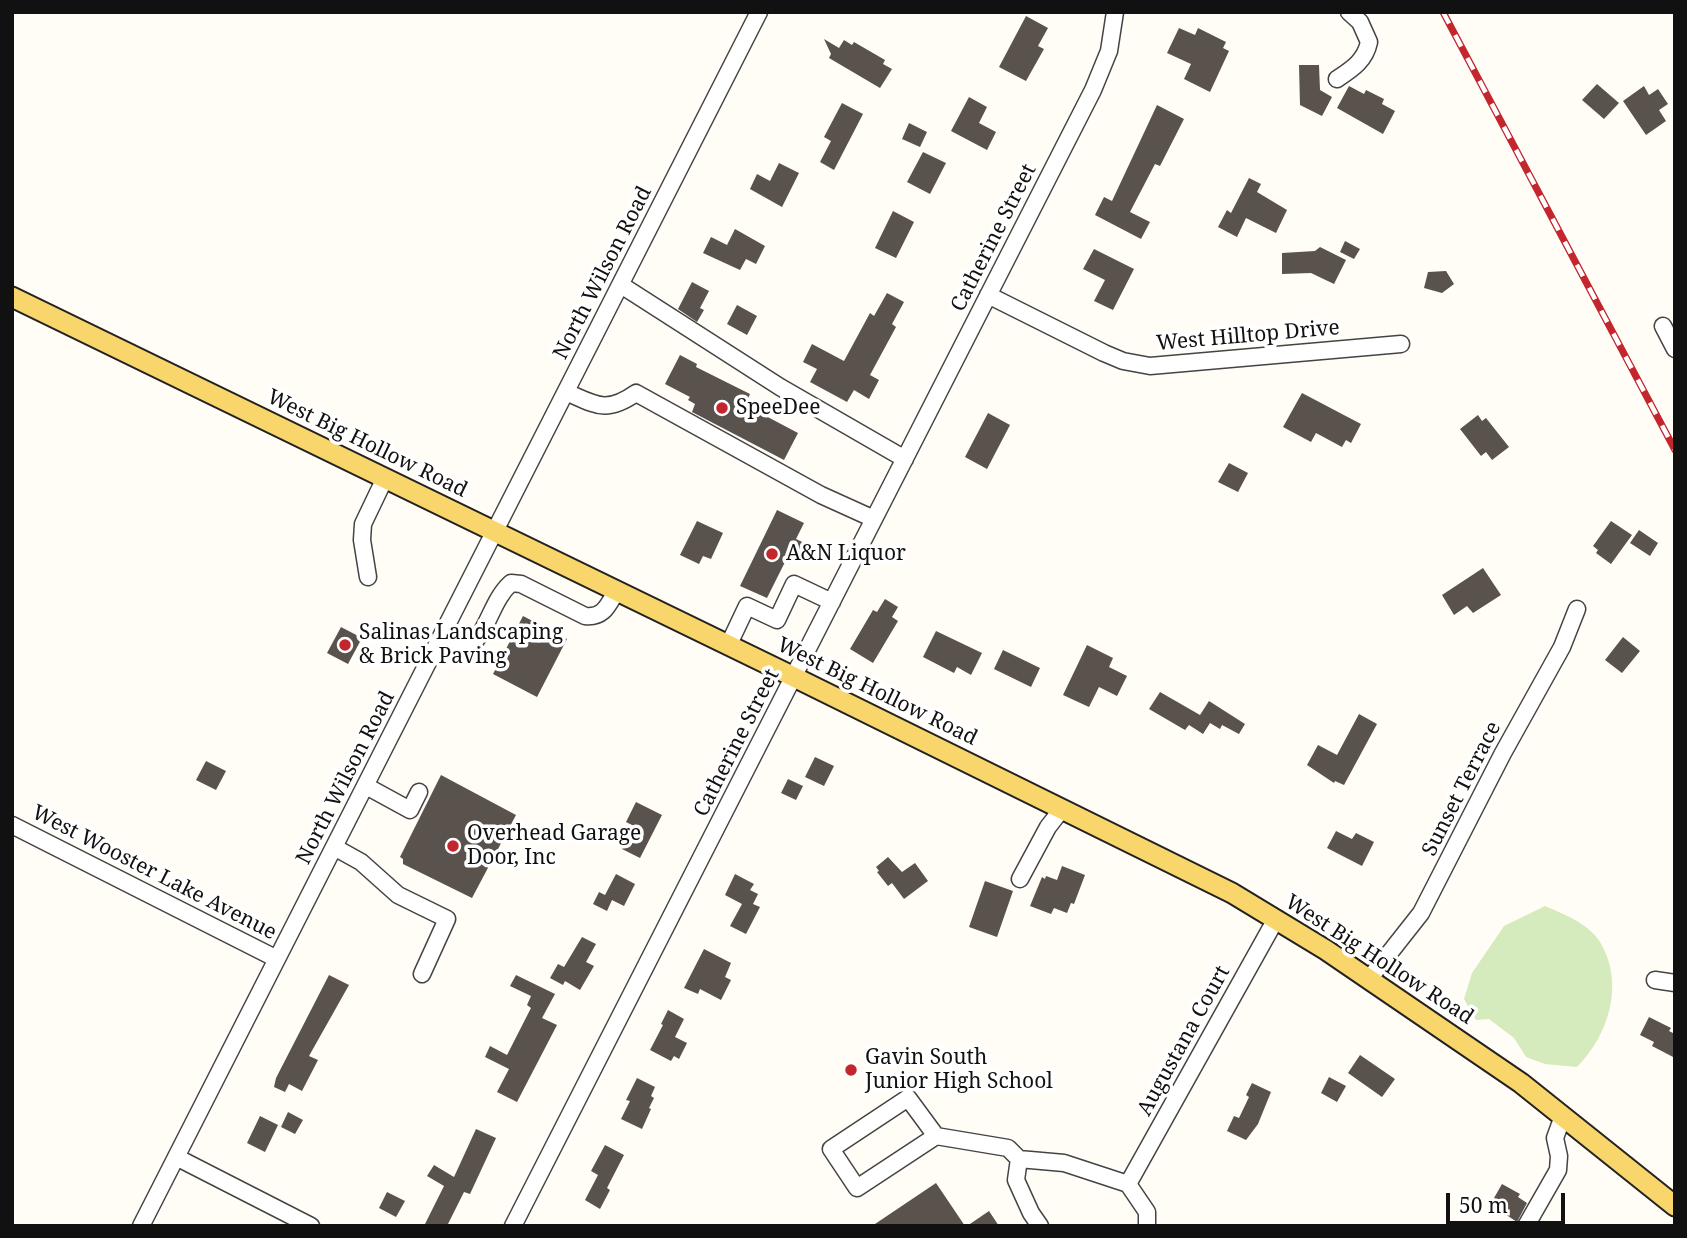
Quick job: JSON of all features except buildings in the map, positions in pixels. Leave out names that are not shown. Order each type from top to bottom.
[{"type":"main road","name":"West Big Hollow Road","points":[[12,297],[617,590],[1232,893],[1369,979],[1521,1083],[1675,1206]]},
{"type":"street","name":"North Wilson Road","points":[[141,1226],[759,12]]},
{"type":"street","name":"Catherine Street","points":[[513,1226],[1093,90],[1109,51],[1115,12]]},
{"type":"street","points":[[1336,79],[1364,58],[1369,42],[1360,22],[1349,12]]},
{"type":"street","points":[[621,285],[780,387],[905,459]]},
{"type":"street","name":"West Hilltop Drive","points":[[988,295],[1104,353],[1123,361],[1150,366],[1401,344]]},
{"type":"street","points":[[1663,326],[1675,349]]},
{"type":"street","points":[[566,392],[598,406],[610,407],[636,393],[821,495],[874,519]]},
{"type":"street","points":[[368,577],[362,540],[363,524],[385,478]]},
{"type":"street","points":[[443,634],[469,647],[480,637],[502,591],[511,583],[522,584],[585,617],[595,617],[605,611],[617,590]]},
{"type":"street","points":[[729,645],[747,606],[777,620],[794,584],[832,602]]},
{"type":"street","name":"Sunset Terrace","points":[[1369,979],[1420,914],[1503,753],[1562,647],[1577,609]]},
{"type":"street","points":[[366,786],[410,810],[419,792]]},
{"type":"street","points":[[1020,878],[1048,827],[1062,808]]},
{"type":"street","name":"West Wooster Lake Avenue","points":[[12,825],[277,959]]},
{"type":"street","points":[[334,847],[360,862],[398,895],[447,919],[422,974]]},
{"type":"street","name":"Augustana Court","points":[[1128,1184],[1276,919]]},
{"type":"street","points":[[1655,980],[1675,983]]},
{"type":"street","points":[[936,1136],[908,1097],[831,1149],[857,1188],[936,1136],[1008,1148],[1019,1159],[1064,1163],[1128,1184],[1147,1212],[1147,1226]]},
{"type":"street","points":[[1526,1226],[1558,1170],[1559,1156],[1555,1138],[1563,1116]]},
{"type":"street","points":[[176,1157],[311,1226]]},
{"type":"street","points":[[1019,1159],[1016,1180],[1040,1226]]},
{"type":"green space","points":[[1545,906],[1576,920],[1589,930],[1600,942],[1608,958],[1612,991],[1610,1008],[1598,1040],[1577,1067],[1545,1064],[1526,1057],[1514,1038],[1489,1019],[1476,1020],[1464,999],[1472,973],[1504,926]]},
{"type":"railway","points":[[1443,12],[1675,450]]},
{"type":"place","name":"SpeeDee","points":[[722,408]]},
{"type":"place","name":"A&N Liquor","points":[[772,554]]},
{"type":"place","name":"Salinas Landscaping & Brick Paving","points":[[345,645]]},
{"type":"place","name":"Overhead Garage Door, Inc","points":[[453,846]]},
{"type":"place","name":"Gavin South Junior High School","points":[[851,1070]]}]
